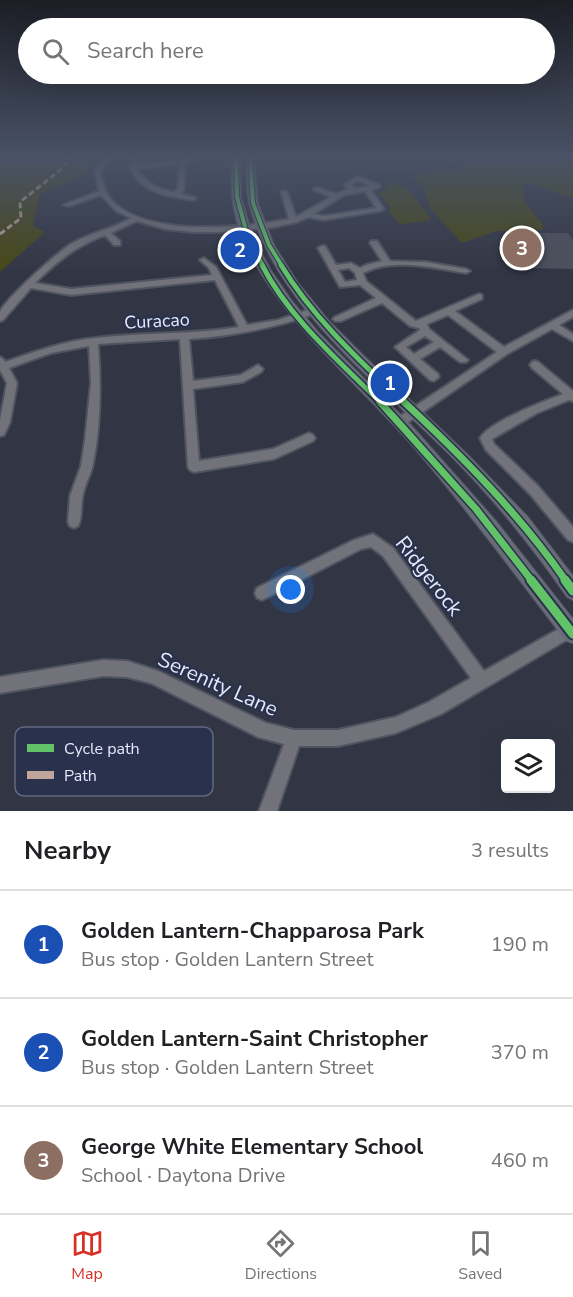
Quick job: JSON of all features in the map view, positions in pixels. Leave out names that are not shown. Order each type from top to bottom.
[{"type":"main road","points":[[238,197],[246,228],[263,265],[297,316],[400,422],[505,544],[572,631]]},
{"type":"main road","points":[[251,197],[260,226],[278,264],[314,311],[348,349],[461,457],[524,524],[573,591]]},
{"type":"street","points":[[68,205],[90,197]]},
{"type":"street","points":[[107,197],[113,204],[137,218],[169,228],[210,231],[293,220],[310,214],[337,197]]},
{"type":"street","points":[[187,197],[193,198]]},
{"type":"street","points":[[286,197],[293,220]]},
{"type":"street","points":[[310,214],[323,218],[380,209],[372,197]]},
{"type":"street","points":[[0,318],[62,254],[74,246],[137,218]]},
{"type":"street","points":[[107,233],[117,243]]},
{"type":"street","points":[[374,243],[388,264]]},
{"type":"street","points":[[322,248],[343,285],[362,282]]},
{"type":"street","points":[[204,260],[217,277],[245,330]]},
{"type":"street","points":[[359,272],[365,267],[388,264],[426,265],[465,271]]},
{"type":"street","points":[[333,268],[351,265],[359,272],[362,282],[382,299],[413,324],[424,328],[463,360]]},
{"type":"street","points":[[31,285],[71,292],[217,277]]},
{"type":"street","points":[[434,377],[400,347],[424,328],[479,297]]},
{"type":"street","points":[[338,319],[382,299]]},
{"type":"street","name":"Curacao","points":[[1,363],[93,341],[245,330],[314,311]]},
{"type":"street","points":[[450,312],[504,352]]},
{"type":"street","points":[[400,422],[504,352],[573,313]]},
{"type":"street","points":[[552,324],[573,338]]},
{"type":"street","points":[[184,336],[194,467],[274,454],[309,438]]},
{"type":"street","points":[[74,522],[76,496],[87,466],[91,440],[96,383],[93,341]]},
{"type":"street","points":[[412,359],[440,343]]},
{"type":"street","points":[[0,432],[5,422],[12,383],[1,363]]},
{"type":"street","points":[[535,365],[572,396]]},
{"type":"street","points":[[187,386],[243,378],[258,369]]},
{"type":"street","points":[[572,396],[533,410],[486,438],[490,447],[534,490],[573,536]]},
{"type":"street","name":"Ridgerock","points":[[262,593],[359,544],[373,540],[388,552],[481,679]]},
{"type":"street","name":"Serenity Lane","points":[[0,685],[103,668],[127,669],[153,676],[264,731],[294,738],[338,738],[396,725],[435,708],[481,679],[572,631]]},
{"type":"street","points":[[268,811],[294,738]]},
{"type":"shaded area","points":[[0,197],[39,197],[33,226],[45,232],[0,272]]},
{"type":"shaded area","points":[[381,197],[414,197],[431,218],[428,221],[400,224],[388,210],[391,208]]},
{"type":"shaded area","points":[[426,197],[524,197],[524,201],[543,225],[543,230],[496,231],[462,243],[430,208]]},
{"type":"building","points":[[525,233],[568,233],[573,240],[573,269],[527,268],[520,255],[528,255],[522,244],[531,244]]},
{"type":"marked path","points":[[0,234],[19,222],[22,214],[20,202],[26,197]]},
{"type":"cycle path","points":[[237,197],[247,234],[265,269],[288,303],[315,336],[398,420],[430,456],[490,527],[573,634]]},
{"type":"cycle path","points":[[253,197],[269,245],[293,285],[360,361],[432,428],[505,503],[536,539],[573,591]]},
{"type":"place","name":"George White Elementary School","points":[[522,248]]},
{"type":"place","name":"Golden Lantern-Saint Christopher","points":[[240,250]]},
{"type":"place","name":"Golden Lantern-Chapparosa Park","points":[[390,383]]}]
